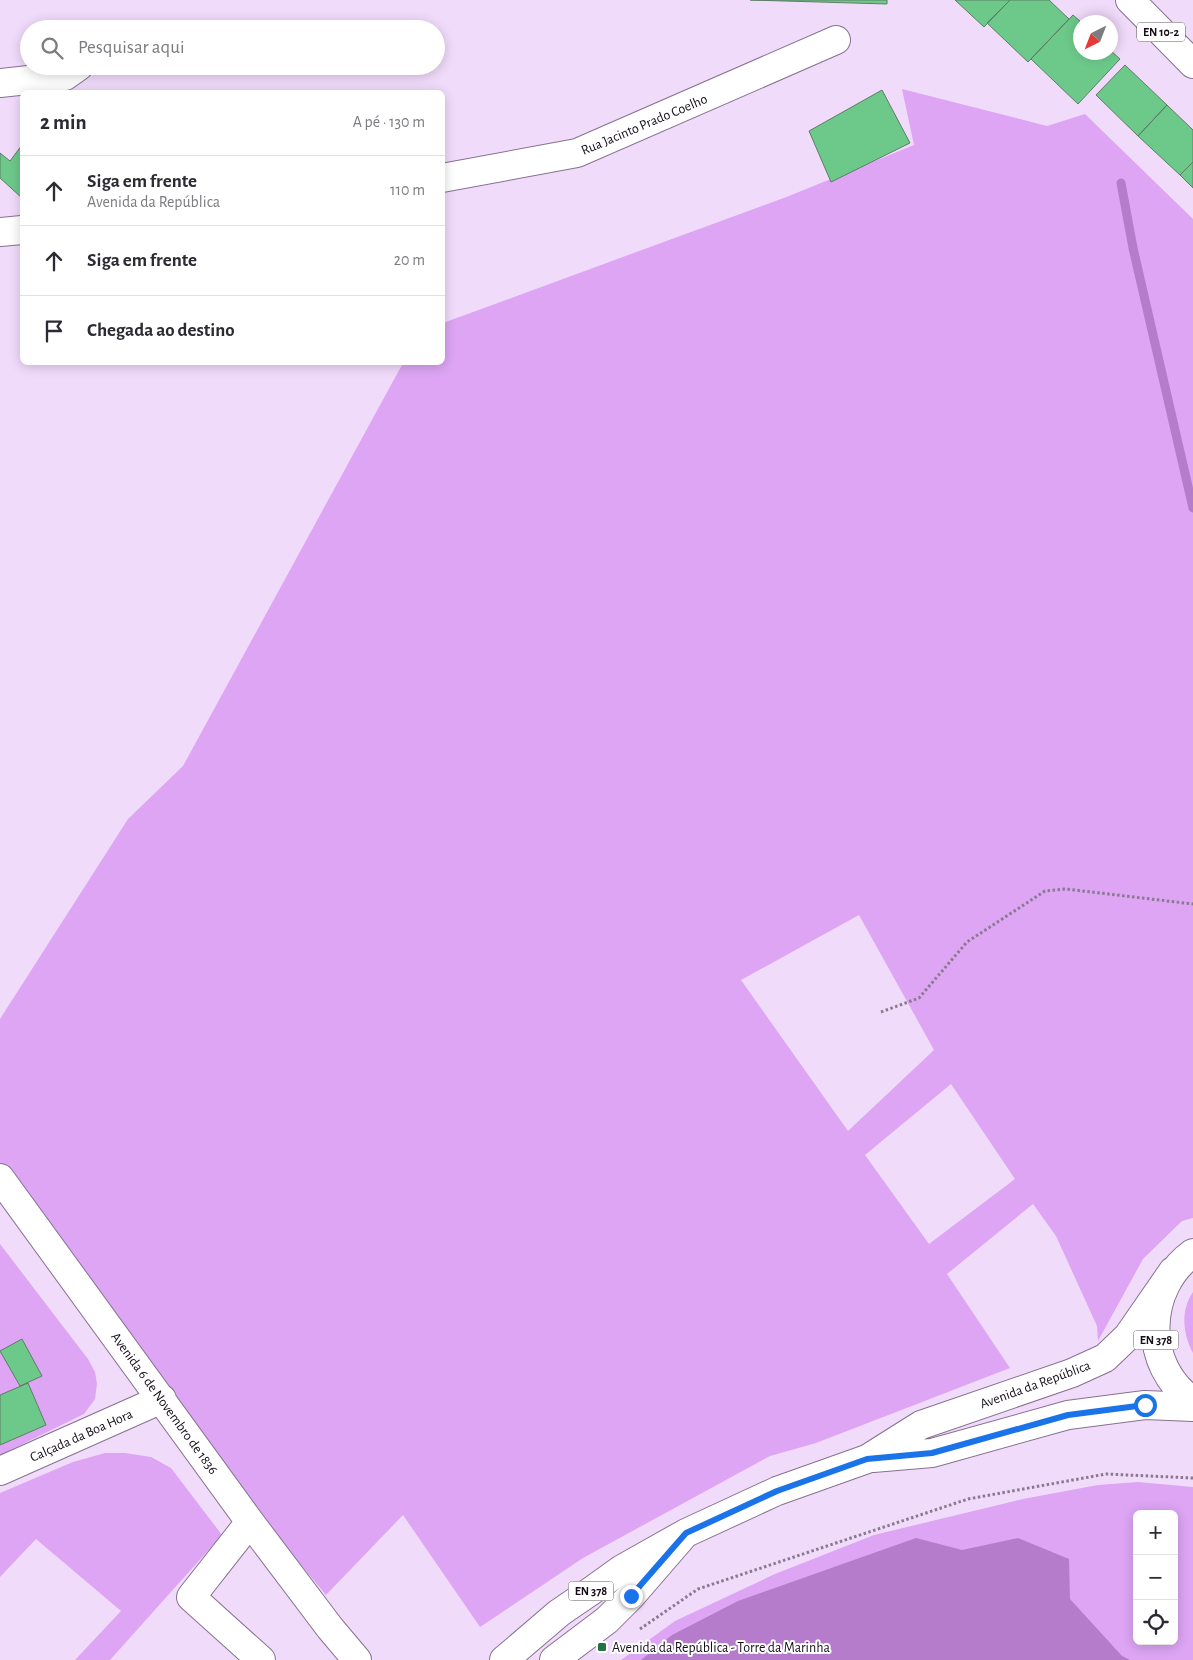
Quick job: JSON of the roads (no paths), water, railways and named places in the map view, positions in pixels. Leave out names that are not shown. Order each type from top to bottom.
[{"type":"main road","name":"EN 10-2","points":[[1130,0],[1193,64]]},
{"type":"main road","name":"Rua Jacinto Prado Coelho","points":[[445,177],[576,153],[836,40]]},
{"type":"main road","points":[[0,83],[67,75]]},
{"type":"main road","points":[[0,232],[20,230]]},
{"type":"main road","name":"Avenida 6 de Novembro de 1836","points":[[0,1178],[250,1522],[330,1628],[357,1660]]},
{"type":"main road","name":"EN 378","points":[[1193,1253],[1173,1271],[1163,1288],[1157,1307],[1154,1327],[1156,1346],[1163,1365],[1173,1382],[1193,1401]]},
{"type":"main road","name":"Avenida da República","points":[[504,1660],[559,1613],[594,1588],[622,1569],[686,1533],[777,1491],[867,1459],[921,1425],[1072,1373],[1105,1358],[1128,1336],[1173,1271]]},
{"type":"main road","name":"Calçada da Boa Hora","points":[[0,1471],[162,1399]]},
{"type":"main road","name":"Avenida da República","points":[[867,1459],[932,1453],[1068,1415],[1145,1405],[1193,1407]]},
{"type":"main road","points":[[250,1522],[191,1597],[261,1660]]},
{"type":"main road","points":[[554,1660],[607,1620],[631,1596],[686,1533]]},
{"type":"main road","name":"Avenida 6 de Novembro de 1836","points":[[330,1628],[338,1660]]},
{"type":"waterway","points":[[1121,183],[1133,248],[1193,508]]},
{"type":"place","name":"Avenida da República - Torre da Marinha","points":[[602,1647]]}]
